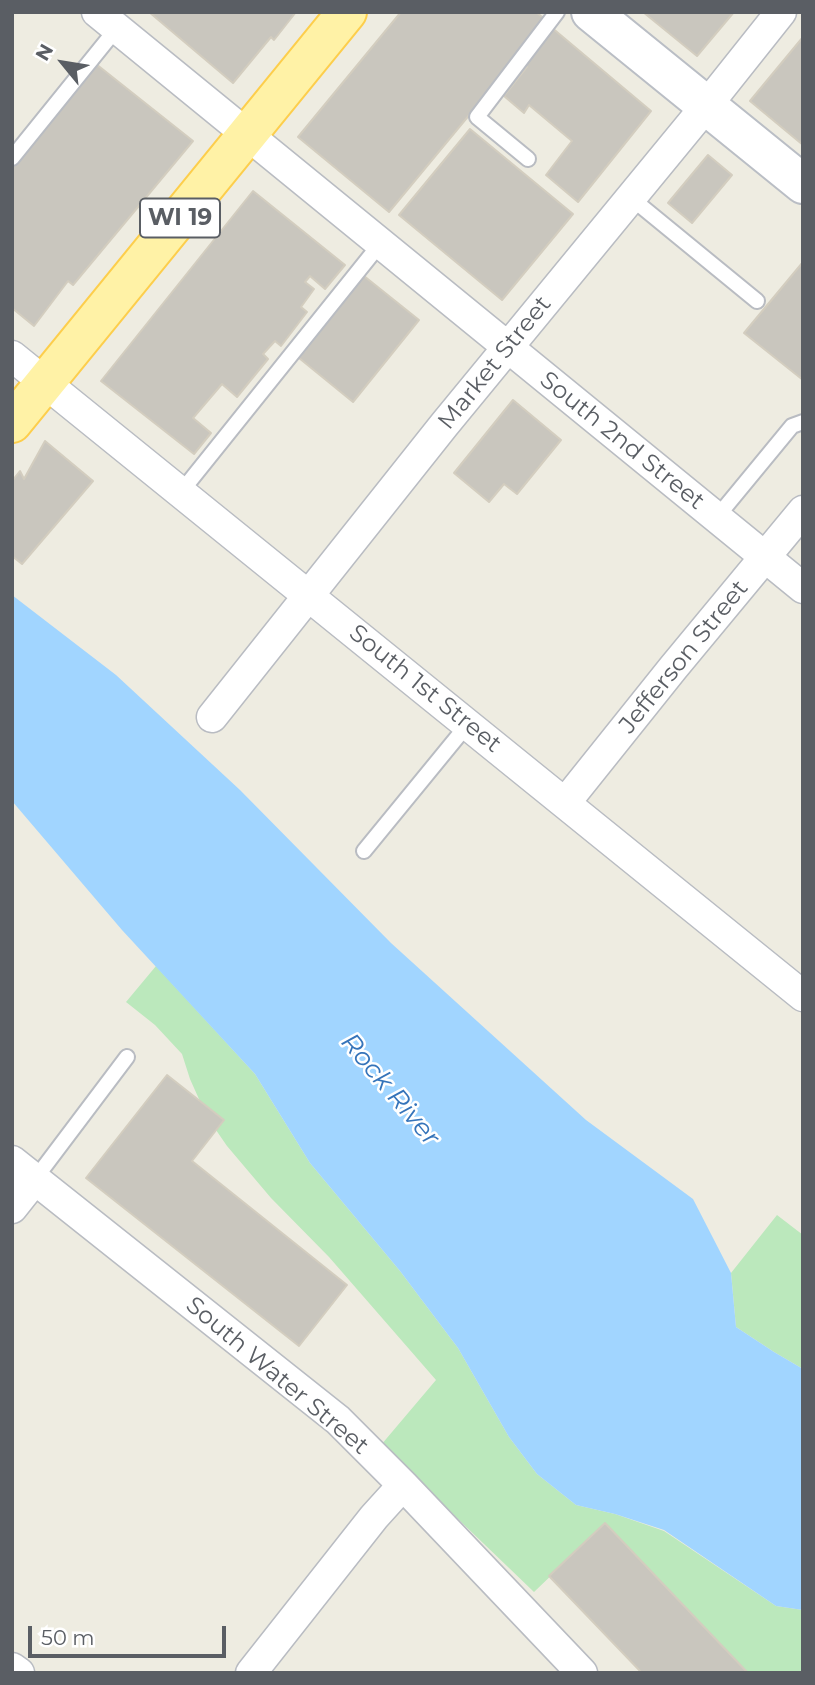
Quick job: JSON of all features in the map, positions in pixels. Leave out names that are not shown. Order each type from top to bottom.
[{"type":"main road","name":"WI 19","points":[[12,424],[347,12]]},
{"type":"street","points":[[591,12],[803,184]]},
{"type":"street","name":"Market Street","points":[[212,717],[435,435],[707,106],[781,12]]},
{"type":"street","name":"South 2nd Street","points":[[107,20],[803,587]]},
{"type":"street","name":"South 1st Street","points":[[12,356],[803,996]]},
{"type":"street","name":"Jefferson Street","points":[[565,803],[803,512]]},
{"type":"street","points":[[12,1208],[24,1170]]},
{"type":"street","name":"South Water Street","points":[[24,1170],[338,1420],[582,1673]]},
{"type":"street","points":[[251,1673],[374,1517],[403,1485]]},
{"type":"street","points":[[12,1668],[19,1673]]},
{"type":"lane","points":[[528,159],[477,117],[557,12]]},
{"type":"lane","points":[[13,156],[107,20]]},
{"type":"lane","points":[[630,197],[757,301]]},
{"type":"lane","points":[[181,492],[380,244]]},
{"type":"lane","points":[[717,517],[792,426],[803,422]]},
{"type":"lane","points":[[364,851],[468,724]]},
{"type":"lane","points":[[24,1170],[127,1057]]},
{"type":"green space","points":[[156,966],[255,1074],[310,1163],[400,1271],[458,1348],[509,1437],[537,1474],[576,1505],[615,1514],[664,1531],[776,1606],[803,1610],[803,1673],[748,1673],[605,1524],[534,1592],[381,1445],[436,1380],[329,1257],[271,1198],[227,1146],[207,1117],[182,1054],[155,1025],[126,1002]]},
{"type":"green space","points":[[777,1215],[803,1235],[803,1369],[736,1327],[731,1273]]},
{"type":"water","name":"Rock River","points":[[12,595],[116,675],[240,790],[391,943],[586,1120],[693,1199],[731,1273],[736,1327],[803,1369],[803,1610],[776,1606],[664,1530],[576,1505],[537,1474],[509,1437],[458,1348],[400,1271],[310,1163],[255,1074],[122,930],[12,801]]},
{"type":"building","points":[[149,12],[296,12],[274,40],[271,37],[233,83]]},
{"type":"building","points":[[401,12],[536,12],[547,21],[389,212],[298,137]]},
{"type":"building","points":[[643,12],[734,12],[697,56]]},
{"type":"building","points":[[551,27],[651,111],[578,202],[546,175],[572,141],[529,105],[524,113],[504,96],[527,67],[524,63]]},
{"type":"building","points":[[803,37],[803,145],[750,101]]},
{"type":"building","points":[[96,64],[193,141],[73,285],[68,281],[34,326],[12,308],[12,166]]},
{"type":"building","points":[[470,129],[573,214],[502,300],[399,215]]},
{"type":"building","points":[[708,155],[732,175],[692,223],[668,203]]},
{"type":"building","points":[[253,191],[345,265],[325,289],[310,276],[305,282],[314,289],[301,307],[307,312],[281,346],[275,341],[263,354],[268,359],[237,397],[222,384],[193,418],[211,433],[194,454],[101,381]]},
{"type":"building","points":[[803,262],[803,380],[744,333]]},
{"type":"building","points":[[364,276],[419,320],[353,402],[299,358]]},
{"type":"building","points":[[513,400],[561,440],[517,494],[504,484],[489,502],[454,473]]},
{"type":"building","points":[[45,441],[93,481],[22,564],[12,556],[12,481],[20,471],[24,479]]},
{"type":"building","points":[[167,1075],[224,1120],[192,1161],[347,1285],[299,1346],[86,1178]]},
{"type":"building","points":[[605,1523],[748,1673],[642,1673],[549,1576]]}]
